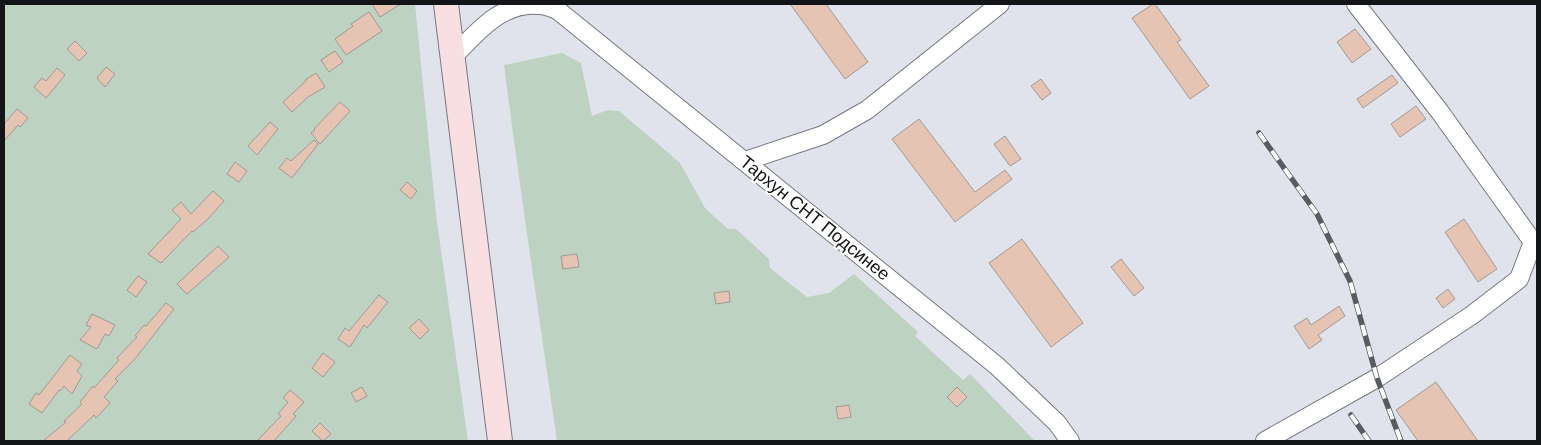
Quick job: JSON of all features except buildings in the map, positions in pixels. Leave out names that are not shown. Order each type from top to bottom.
[{"type":"main road","points":[[446,4],[500,441]]},
{"type":"street","points":[[745,162],[823,135],[867,110],[1000,4]]},
{"type":"street","points":[[1265,441],[1377,378],[1472,315],[1519,279],[1535,243],[1440,112],[1356,4]]},
{"type":"street","points":[[453,57],[476,32],[500,14],[520,5],[554,7]]},
{"type":"street","name":"Тархун СНТ Подсинее","points":[[554,7],[997,366],[1057,423],[1070,441]]},
{"type":"green space","points":[[4,4],[415,4],[436,215],[468,441],[4,441]]},
{"type":"green space","points":[[562,53],[581,63],[592,116],[608,110],[619,111],[672,156],[680,163],[705,208],[728,229],[736,229],[769,259],[770,268],[807,297],[829,293],[854,274],[918,332],[915,336],[963,380],[970,374],[1035,441],[557,441],[504,65]]},
{"type":"railway","points":[[1259,133],[1317,214],[1350,281],[1377,378],[1401,441]]},
{"type":"railway","points":[[1351,415],[1369,441]]}]
